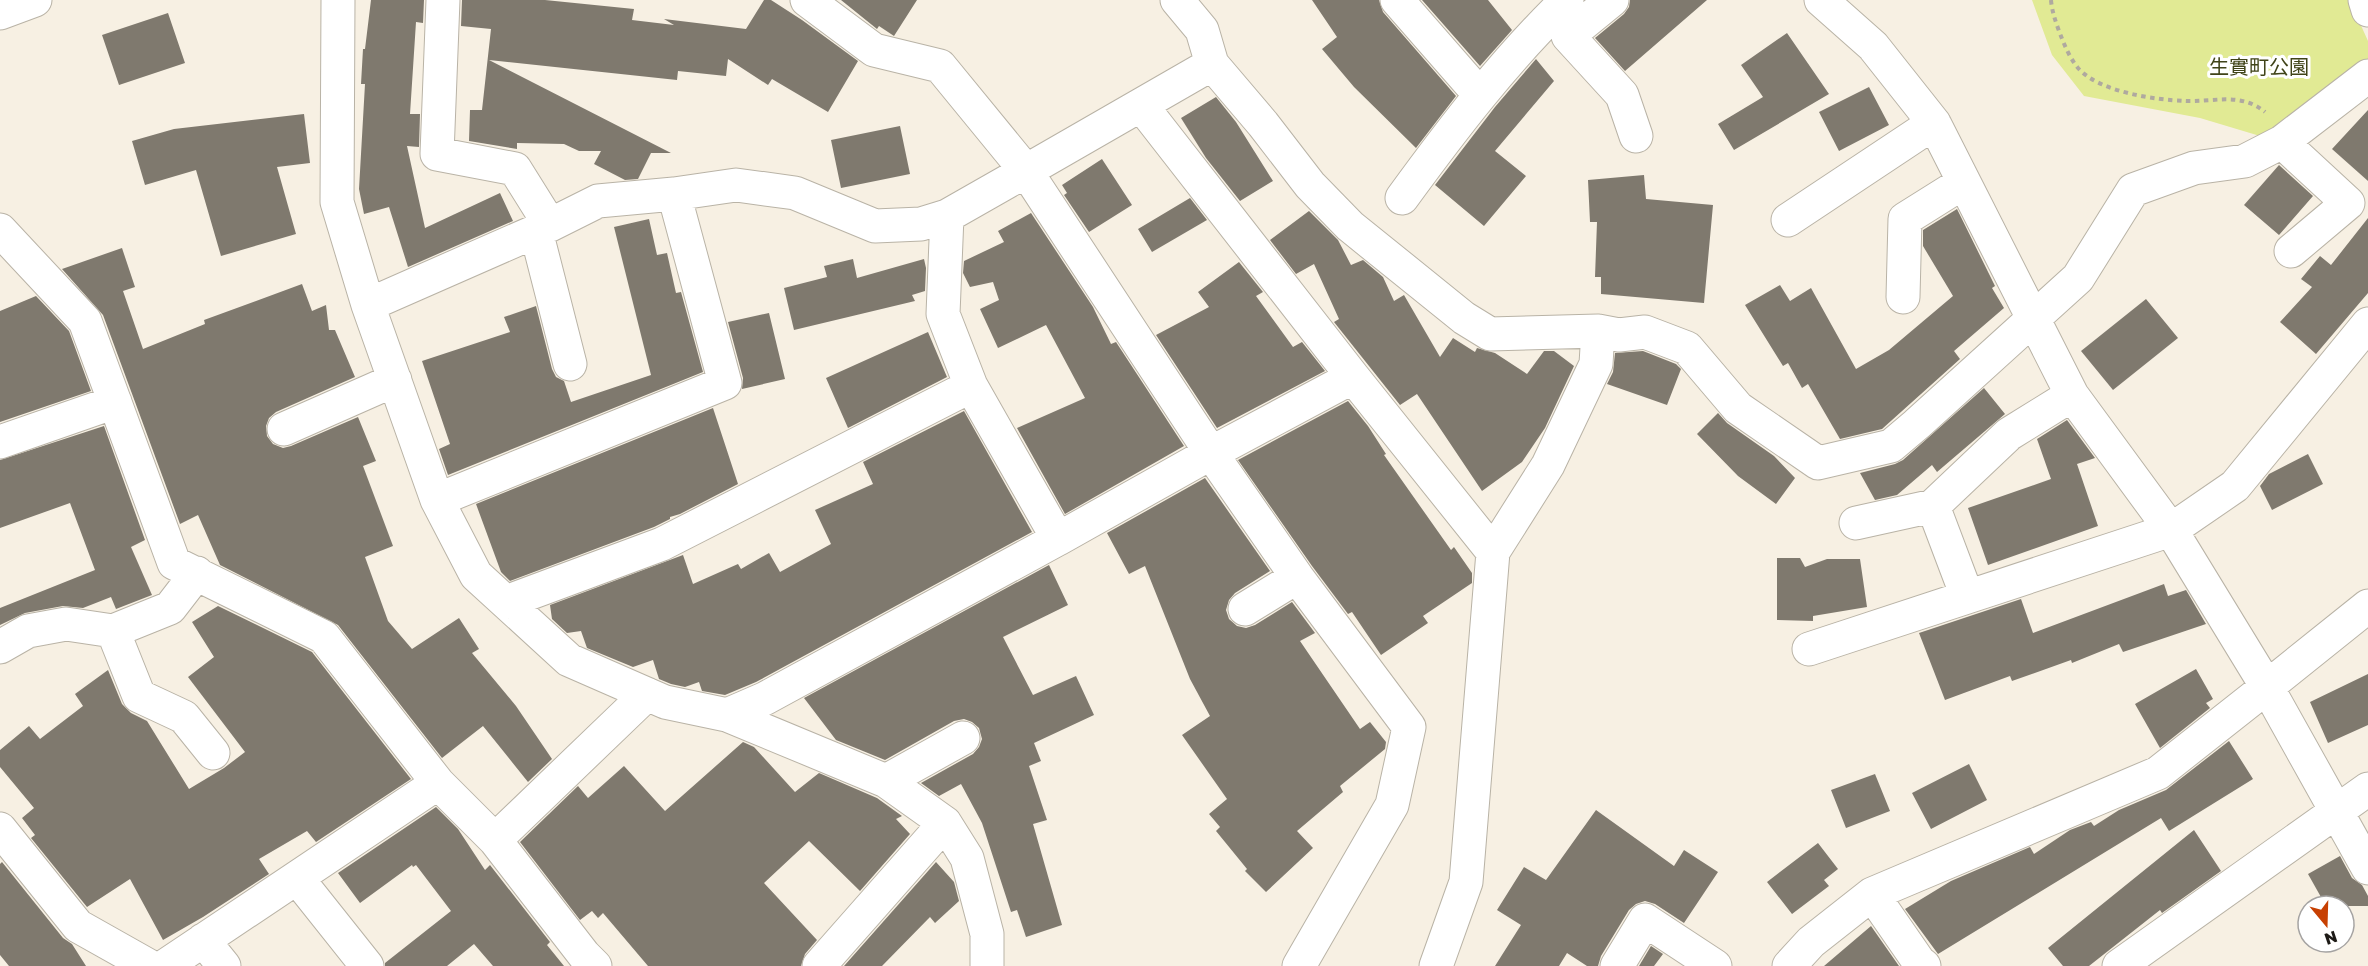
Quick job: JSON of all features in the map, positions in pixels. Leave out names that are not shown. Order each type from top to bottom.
[{"type":"street","points":[[0,13],[35,0]]},
{"type":"street","points":[[338,0],[337,202],[368,305],[437,500],[476,575],[569,660],[665,702],[727,715],[886,781],[945,823],[966,858],[987,934],[987,966]]},
{"type":"street","points":[[443,0],[437,154],[515,169],[543,228],[570,364]]},
{"type":"street","points":[[807,0],[874,50],[940,66],[1026,171],[1211,453],[1297,577],[1409,727],[1392,805],[1299,966]]},
{"type":"street","points":[[1177,0],[1202,30],[1212,64],[1263,124],[1310,185],[1350,226],[1464,318],[1490,334],[1598,331],[1618,335],[1645,332],[1687,348],[1738,408],[1818,463],[1891,446],[1992,358],[2033,317],[2078,278],[2133,190],[2194,168],[2245,160],[2276,129],[2368,75]]},
{"type":"street","points":[[1397,0],[1480,95]]},
{"type":"street","points":[[1402,198],[1480,95],[1526,40],[1567,0]]},
{"type":"street","points":[[1612,0],[1568,36],[1622,94],[1636,136]]},
{"type":"street","points":[[1821,0],[1873,46],[1934,123],[2072,395],[2170,530],[2267,687],[2368,868]]},
{"type":"street","points":[[2366,0],[2368,10]]},
{"type":"street","points":[[368,305],[543,228],[598,201],[736,185],[795,193],[875,226],[921,224],[948,216],[1212,64]]},
{"type":"street","points":[[1141,105],[1493,552]]},
{"type":"street","points":[[1788,220],[1934,123]]},
{"type":"street","points":[[2276,129],[2348,203],[2291,251]]},
{"type":"street","points":[[1903,297],[1905,219],[1964,182]]},
{"type":"street","points":[[437,500],[725,383],[674,194]]},
{"type":"street","points":[[948,216],[943,314],[971,386],[1058,539]]},
{"type":"street","points":[[0,230],[85,321],[174,563],[324,637],[438,783],[495,840],[595,966]]},
{"type":"street","points":[[1809,649],[2170,530],[2235,486],[2368,324]]},
{"type":"street","points":[[1436,966],[1466,882],[1493,552],[1548,465],[1596,364],[1598,331]]},
{"type":"street","points":[[727,715],[764,699],[1353,377]]},
{"type":"street","points":[[284,429],[395,380]]},
{"type":"street","points":[[506,602],[662,544],[971,386]]},
{"type":"street","points":[[1856,523],[1933,506],[2009,434],[2072,395]]},
{"type":"street","points":[[0,442],[115,402]]},
{"type":"street","points":[[1933,506],[1967,596]]},
{"type":"street","points":[[0,647],[28,631],[66,624],[113,631],[170,608],[197,573]]},
{"type":"street","points":[[1245,609],[1297,577]]},
{"type":"street","points":[[1789,966],[1810,942],[1872,894],[2158,773],[2368,606]]},
{"type":"street","points":[[113,631],[139,696],[184,717],[213,753]]},
{"type":"street","points":[[495,840],[647,694]]},
{"type":"street","points":[[886,781],[963,738]]},
{"type":"street","points":[[165,966],[438,783]]},
{"type":"street","points":[[2119,966],[2368,789]]},
{"type":"street","points":[[819,966],[945,823]]},
{"type":"street","points":[[0,829],[78,926],[148,966]]},
{"type":"street","points":[[297,878],[367,966]]},
{"type":"street","points":[[1872,894],[1924,966]]},
{"type":"street","points":[[1617,966],[1645,921],[1714,966]]},
{"type":"street","points":[[203,940],[224,966]]},
{"type":"path","points":[[2052,0],[2052,12],[2065,48],[2078,68],[2096,82],[2130,94],[2186,102],[2231,98],[2257,105],[2276,129]]},
{"type":"green space","name":"生實町公園","points":[[2032,0],[2355,0],[2354,10],[2368,41],[2368,67],[2292,127],[2260,136],[2200,118],[2084,96],[2052,55]]},
{"type":"building","points":[[371,0],[424,0],[423,23],[416,22],[410,114],[420,114],[419,147],[407,146],[425,228],[500,193],[513,221],[408,267],[389,207],[364,214],[359,189],[365,84],[361,84],[363,49],[365,49]]},
{"type":"building","points":[[462,0],[545,0],[634,9],[632,20],[674,25],[664,19],[746,29],[764,0],[771,0],[858,61],[828,112],[772,79],[768,85],[728,59],[726,76],[678,71],[677,80],[489,60],[671,153],[651,153],[638,179],[625,180],[594,164],[601,151],[579,151],[564,144],[517,143],[517,149],[469,141],[470,110],[482,110],[491,29],[461,26]]},
{"type":"building","points":[[841,0],[917,0],[894,36],[879,26],[877,29]]},
{"type":"building","points":[[1312,0],[1379,0],[1383,12],[1456,96],[1416,148],[1354,87],[1322,49],[1337,37]]},
{"type":"building","points":[[1422,0],[1488,0],[1512,30],[1480,66]]},
{"type":"building","points":[[1630,0],[1707,0],[1625,71],[1595,38],[1624,14],[1629,7]]},
{"type":"building","points":[[168,13],[185,63],[119,85],[102,35]]},
{"type":"building","points":[[1787,33],[1829,94],[1734,150],[1718,124],[1763,97],[1741,65]]},
{"type":"building","points":[[1536,59],[1554,81],[1495,151],[1526,176],[1484,226],[1435,185],[1495,107]]},
{"type":"building","points":[[1869,87],[1889,125],[1839,151],[1819,112]]},
{"type":"building","points":[[1216,97],[1236,122],[1273,181],[1240,201],[1206,158],[1181,118]]},
{"type":"building","points":[[2368,110],[2368,181],[2332,149]]},
{"type":"building","points":[[304,114],[310,163],[277,167],[296,234],[221,256],[196,170],[145,185],[132,141],[174,129]]},
{"type":"building","points":[[900,126],[910,174],[841,188],[831,140]]},
{"type":"building","points":[[1102,159],[1132,205],[1089,232],[1064,195],[1067,193],[1062,185]]},
{"type":"building","points":[[2279,165],[2313,196],[2279,235],[2244,205]]},
{"type":"building","points":[[1644,175],[1646,199],[1713,205],[1704,303],[1601,294],[1601,277],[1595,277],[1597,222],[1590,222],[1588,180]]},
{"type":"building","points":[[1190,198],[1207,220],[1152,252],[1138,229]]},
{"type":"building","points":[[1957,209],[1995,286],[1992,288],[2004,308],[1954,351],[1960,359],[1882,429],[1840,439],[1808,384],[1802,388],[1788,363],[1783,366],[1745,305],[1780,285],[1790,301],[1811,288],[1856,369],[1889,350],[1953,296],[1923,246],[1923,230]]},
{"type":"building","points":[[1309,211],[1338,240],[1351,265],[1363,260],[1383,277],[1394,301],[1404,295],[1440,357],[1453,338],[1475,352],[1477,348],[1495,353],[1527,374],[1544,351],[1554,351],[1574,366],[1545,428],[1522,462],[1482,491],[1417,394],[1400,405],[1334,322],[1339,319],[1314,264],[1296,274],[1270,240]]},
{"type":"building","points":[[1031,213],[1093,307],[1111,344],[1116,342],[1184,446],[1065,514],[1017,428],[1085,398],[1046,325],[998,348],[980,309],[999,300],[993,282],[970,287],[963,273],[964,261],[1004,242],[998,231]]},
{"type":"building","points":[[2368,218],[2368,293],[2316,354],[2280,322],[2312,287],[2301,279],[2320,256],[2331,265]]},
{"type":"building","points":[[649,219],[657,255],[667,253],[676,293],[681,292],[703,372],[448,475],[439,449],[450,444],[422,361],[510,332],[504,317],[536,306],[552,369],[556,377],[564,381],[571,402],[651,375],[614,227]]},
{"type":"building","points":[[122,248],[135,287],[123,291],[143,349],[205,324],[204,320],[302,284],[312,311],[326,305],[329,330],[335,330],[355,377],[276,412],[269,418],[266,426],[267,436],[273,444],[283,448],[358,417],[376,461],[363,466],[393,546],[365,557],[388,621],[412,649],[459,618],[479,649],[472,653],[516,706],[552,759],[528,782],[483,726],[442,758],[338,625],[220,565],[198,515],[180,524],[103,315],[62,269]]},
{"type":"building","points":[[853,259],[857,278],[924,259],[925,291],[912,295],[915,301],[794,330],[784,288],[827,277],[824,266]]},
{"type":"building","points":[[1239,262],[1263,292],[1256,296],[1293,347],[1302,342],[1325,371],[1217,428],[1156,335],[1209,307],[1198,292]]},
{"type":"building","points":[[36,296],[69,331],[91,391],[0,422],[0,311]]},
{"type":"building","points":[[2146,299],[2178,338],[2113,390],[2081,351]]},
{"type":"building","points":[[769,313],[785,379],[742,389],[743,378],[728,322]]},
{"type":"building","points":[[928,332],[947,377],[848,428],[826,378]]},
{"type":"building","points":[[1643,351],[1676,364],[1681,369],[1667,405],[1607,384],[1613,372],[1615,353]]},
{"type":"building","points":[[1984,388],[2005,414],[1937,472],[1932,465],[1897,495],[1875,500],[1860,473],[1903,460]]},
{"type":"building","points":[[1348,401],[1368,426],[1386,454],[1384,455],[1451,550],[1454,547],[1472,573],[1472,583],[1423,616],[1428,623],[1381,655],[1352,612],[1348,614],[1312,566],[1238,460]]},
{"type":"building","points":[[713,408],[738,484],[654,527],[510,581],[501,572],[476,504]]},
{"type":"building","points":[[964,411],[1032,532],[756,682],[725,695],[702,691],[699,682],[685,687],[671,684],[659,679],[653,660],[633,667],[587,648],[581,631],[567,633],[552,619],[550,605],[683,555],[693,584],[738,564],[741,569],[769,553],[780,572],[831,544],[815,510],[873,484],[863,462]]},
{"type":"building","points":[[1718,413],[1727,423],[1774,456],[1795,478],[1776,504],[1738,476],[1697,434]]},
{"type":"building","points":[[2067,420],[2095,458],[2077,464],[2098,526],[1988,565],[1968,508],[2051,479],[2037,439]]},
{"type":"building","points":[[104,426],[145,540],[131,547],[152,595],[116,609],[111,597],[83,608],[63,606],[25,613],[0,625],[0,608],[95,570],[70,503],[0,528],[0,460]]},
{"type":"building","points":[[2308,454],[2323,484],[2272,510],[2260,486],[2269,474]]},
{"type":"building","points":[[1205,478],[1270,571],[1235,593],[1229,600],[1226,610],[1229,619],[1237,626],[1246,628],[1255,625],[1292,602],[1315,633],[1300,641],[1360,729],[1370,722],[1386,742],[1385,749],[1340,786],[1343,792],[1297,831],[1313,848],[1266,892],[1245,871],[1247,869],[1216,831],[1220,827],[1209,814],[1227,799],[1182,735],[1210,716],[1190,679],[1145,566],[1129,574],[1107,533]]},
{"type":"building","points":[[1777,558],[1800,558],[1805,567],[1827,559],[1860,559],[1867,607],[1813,616],[1813,621],[1777,620]]},
{"type":"building","points":[[1049,565],[1068,605],[1003,637],[1033,695],[1076,676],[1094,715],[1034,743],[1041,761],[1029,766],[1047,820],[1033,824],[1062,925],[1026,937],[1017,910],[1011,912],[982,823],[961,784],[939,796],[921,783],[973,754],[982,739],[979,728],[964,719],[954,721],[885,760],[836,740],[804,698]]},
{"type":"building","points":[[2164,584],[2168,596],[2186,590],[2206,624],[2123,652],[2119,644],[2072,663],[2071,660],[2012,681],[2010,676],[1945,700],[1919,633],[2021,599],[2033,633]]},
{"type":"building","points":[[218,606],[312,652],[411,779],[316,842],[307,831],[259,859],[269,874],[163,940],[130,879],[87,907],[31,838],[35,835],[22,818],[34,808],[0,767],[0,750],[29,726],[40,739],[83,706],[75,694],[108,670],[122,704],[131,713],[147,721],[189,789],[224,768],[245,752],[188,677],[214,657],[192,622]]},
{"type":"building","points":[[2196,669],[2213,699],[2206,703],[2210,708],[2160,748],[2135,704]]},
{"type":"building","points":[[2368,674],[2368,725],[2328,743],[2310,702]]},
{"type":"building","points":[[2229,741],[2253,779],[2169,831],[2161,818],[1938,954],[1905,909],[1951,881],[2030,847],[2034,854],[2070,830],[2091,822],[2094,826],[2119,810],[2166,790]]},
{"type":"building","points":[[743,742],[754,747],[795,792],[819,773],[877,798],[902,816],[896,819],[910,834],[860,891],[809,841],[764,883],[817,940],[805,954],[801,966],[648,966],[603,913],[598,918],[592,911],[580,920],[520,842],[578,786],[588,798],[624,766],[665,811]]},
{"type":"building","points":[[1969,764],[1987,800],[1931,829],[1912,793]]},
{"type":"building","points":[[1875,774],[1890,811],[1846,828],[1831,790]]},
{"type":"building","points":[[436,807],[458,829],[485,870],[490,865],[550,942],[547,945],[564,966],[493,966],[474,944],[447,966],[385,966],[385,963],[451,911],[416,865],[413,867],[412,865],[360,903],[338,873]]},
{"type":"building","points":[[1596,810],[1674,866],[1684,850],[1718,872],[1684,923],[1655,904],[1645,901],[1636,904],[1629,910],[1601,956],[1598,966],[1587,966],[1567,953],[1559,966],[1495,966],[1521,925],[1497,910],[1524,867],[1546,880]]},
{"type":"building","points":[[2194,830],[2221,871],[2162,913],[2160,910],[2089,966],[2063,966],[2048,948]]},
{"type":"building","points":[[1818,843],[1838,869],[1824,880],[1829,886],[1792,914],[1767,882]]},
{"type":"building","points":[[2340,856],[2352,878],[2362,885],[2368,896],[2368,906],[2356,906],[2356,894],[2319,894],[2308,874]]},
{"type":"building","points":[[2,862],[63,938],[72,944],[86,966],[9,966],[0,955],[0,864]]},
{"type":"building","points":[[936,862],[954,882],[959,901],[935,923],[930,917],[882,966],[844,966]]},
{"type":"building","points":[[1871,926],[1899,966],[1824,966]]},
{"type":"building","points":[[1651,946],[1663,954],[1654,966],[1639,966]]}]
